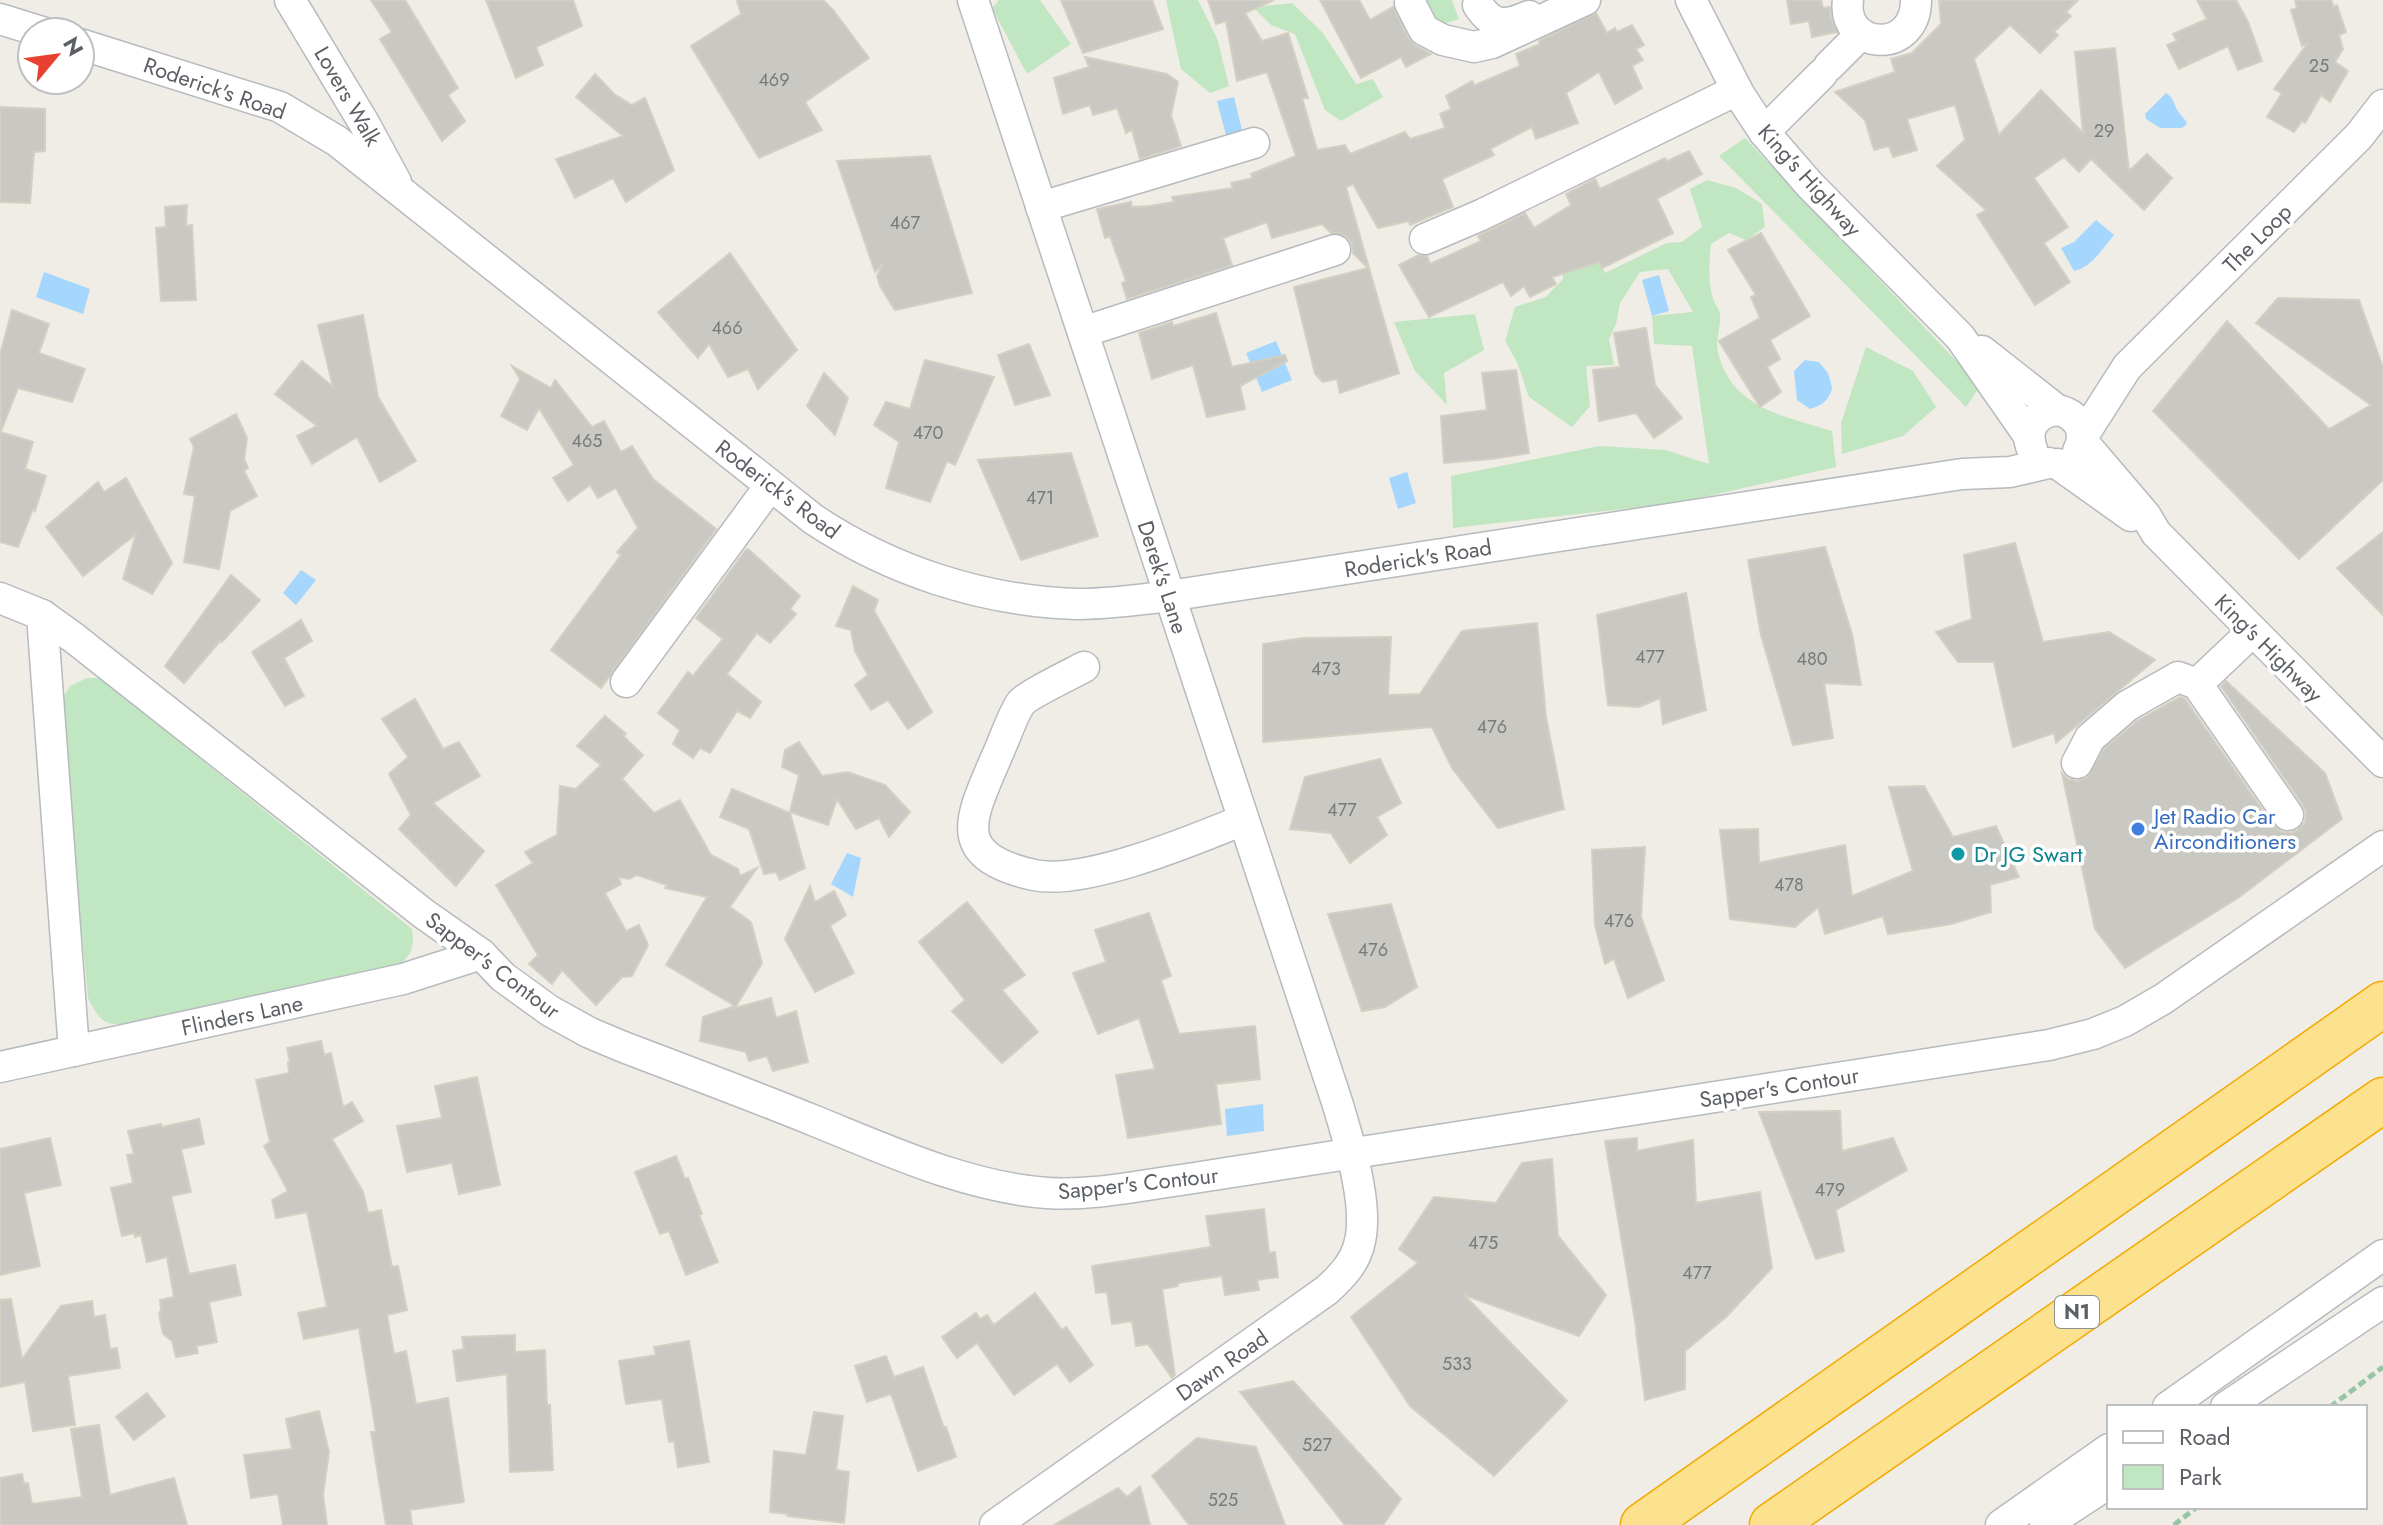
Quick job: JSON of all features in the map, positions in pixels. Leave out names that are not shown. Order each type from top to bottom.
[{"type":"highway","points":[[1643,1525],[2383,1004]]},
{"type":"highway","name":"N1","points":[[1772,1525],[2383,1100]]},
{"type":"street","name":"Lovers Walk","points":[[290,0],[403,194]]},
{"type":"street","name":"Derek's Lane","points":[[973,0],[1198,677],[1352,1154]]},
{"type":"street","points":[[1478,5],[1486,17],[1508,24],[1563,0]]},
{"type":"street","points":[[1410,3],[1424,30],[1443,40],[1474,47],[1492,43],[1585,0]]},
{"type":"street","name":"King's Highway","points":[[1691,0],[1737,90],[1764,132],[1809,184],[1960,337],[2029,437]]},
{"type":"street","points":[[1848,0],[1848,16],[1861,34],[1880,40],[1900,35],[1913,20],[1916,0]]},
{"type":"street","points":[[1764,132],[1861,34]]},
{"type":"street","name":"Roderick's Road","points":[[96,49],[280,107],[337,141],[761,497],[813,519],[856,546],[923,574],[972,589],[1016,598],[1078,604],[1118,602],[1962,474],[2010,472],[2054,464]]},
{"type":"street","points":[[1425,239],[1481,215],[1737,90]]},
{"type":"street","name":"The Loop","points":[[2060,410],[2127,367],[2359,136],[2383,105]]},
{"type":"street","points":[[1041,207],[1254,143]]},
{"type":"street","points":[[1083,332],[1335,250]]},
{"type":"street","name":"King's Highway","points":[[1960,337],[2060,410]]},
{"type":"street","name":"The Loop","points":[[2083,438],[2127,367]]},
{"type":"street","points":[[2060,410],[2076,419],[2083,438],[2071,459],[2054,464],[2032,450],[2029,437],[2030,427],[2041,414],[2060,410]]},
{"type":"street","name":"Roderick's Road","points":[[1962,474],[1998,458],[2029,437]]},
{"type":"street","name":"King's Highway","points":[[2083,438],[2146,516],[2156,533]]},
{"type":"street","name":"King's Highway","points":[[2054,464],[2156,533],[2383,762]]},
{"type":"street","points":[[626,682],[761,497]]},
{"type":"street","name":"Sapper's Contour","points":[[0,598],[42,615],[74,638],[550,1011],[590,1033],[894,1153],[980,1181],[1051,1193],[1102,1191],[1352,1154],[2049,1045],[2093,1034],[2125,1021],[2163,999],[2383,846]]},
{"type":"street","points":[[42,615],[74,1051]]},
{"type":"street","points":[[2197,684],[2253,631]]},
{"type":"street","points":[[1084,667],[1021,702],[976,805],[971,826],[974,839],[984,854],[1036,875],[1076,875],[1132,861],[1243,820]]},
{"type":"street","points":[[2077,763],[2090,738],[2127,706],[2178,677],[2197,684],[2288,815]]},
{"type":"street","name":"Flinders Lane","points":[[0,1067],[403,979],[481,954]]},
{"type":"street","name":"Dawn Road","points":[[995,1525],[1311,1302],[1345,1273],[1359,1248],[1363,1225],[1352,1154]]},
{"type":"street","points":[[2171,1405],[2383,1255]]},
{"type":"street","points":[[2229,1405],[2383,1302]]},
{"type":"street","points":[[2001,1525],[2107,1450]]},
{"type":"street","points":[[2045,1525],[2107,1484]]},
{"type":"path","points":[[2333,1405],[2383,1367]]},
{"type":"path","points":[[2174,1525],[2194,1509]]},
{"type":"green space","points":[[999,0],[1040,0],[1071,44],[1027,74],[992,8]]},
{"type":"green space","points":[[1166,0],[1198,0],[1217,38],[1229,86],[1210,93],[1181,69]]},
{"type":"green space","points":[[1417,0],[1452,0],[1459,19],[1434,27]]},
{"type":"green space","points":[[1292,3],[1323,33],[1356,84],[1373,79],[1383,97],[1341,121],[1325,110],[1295,34],[1271,25],[1253,7]]},
{"type":"green space","points":[[1745,138],[1980,386],[1966,407],[1719,156]]},
{"type":"green space","points":[[1707,180],[1736,188],[1762,204],[1765,227],[1746,240],[1729,233],[1711,244],[1710,285],[1720,314],[1717,348],[1725,371],[1747,398],[1762,407],[1832,431],[1836,467],[1677,503],[1453,528],[1451,476],[1600,446],[1665,450],[1709,464],[1692,346],[1654,344],[1652,316],[1693,312],[1668,269],[1640,272],[1620,303],[1609,339],[1614,365],[1586,366],[1590,406],[1572,427],[1529,397],[1517,362],[1505,341],[1515,307],[1546,297],[1563,279],[1561,256],[1582,233],[1605,273],[1667,243],[1682,242],[1702,227],[1690,189]]},
{"type":"green space","points":[[1475,314],[1484,350],[1444,373],[1447,405],[1415,371],[1394,322]]},
{"type":"green space","points":[[1866,347],[1913,371],[1936,407],[1903,436],[1842,454],[1841,423]]},
{"type":"green space","points":[[87,678],[100,678],[412,929],[412,947],[405,959],[396,968],[131,1023],[104,1021],[88,998],[60,702],[70,686]]},
{"type":"water","points":[[2166,93],[2187,124],[2182,128],[2160,128],[2146,119],[2145,114]]},
{"type":"water","points":[[1234,97],[1242,130],[1226,135],[1217,101]]},
{"type":"water","points":[[2096,220],[2114,235],[2091,262],[2074,271],[2061,248],[2074,242]]},
{"type":"water","points":[[44,272],[90,289],[83,314],[36,297]]},
{"type":"water","points":[[1659,275],[1669,311],[1652,316],[1642,280]]},
{"type":"water","points":[[1276,341],[1292,380],[1262,392],[1246,353]]},
{"type":"water","points":[[1805,360],[1819,362],[1828,373],[1832,387],[1825,401],[1810,409],[1797,400],[1794,371]]},
{"type":"water","points":[[1407,472],[1416,503],[1398,509],[1389,478]]},
{"type":"water","points":[[301,570],[316,580],[296,605],[283,593]]},
{"type":"water","points":[[847,853],[861,858],[853,897],[831,884]]},
{"type":"water","points":[[1263,1104],[1264,1131],[1227,1136],[1225,1109]]},
{"type":"building","points":[[371,0],[405,0],[458,88],[448,95],[465,121],[442,141],[380,39],[392,32]]},
{"type":"building","points":[[486,0],[573,0],[582,26],[536,47],[543,65],[516,78]]},
{"type":"building","points":[[737,0],[823,0],[869,58],[805,102],[822,130],[759,158],[691,46],[741,14]]},
{"type":"building","points":[[1061,0],[1152,0],[1163,29],[1083,53]]},
{"type":"building","points":[[1208,0],[1274,0],[1245,13],[1262,41],[1288,33],[1308,98],[1302,98],[1317,150],[1345,145],[1350,154],[1405,132],[1410,139],[1445,128],[1440,114],[1451,109],[1446,96],[1472,81],[1475,85],[1520,66],[1516,54],[1596,13],[1607,33],[1632,25],[1644,45],[1636,49],[1643,60],[1632,66],[1642,88],[1615,104],[1599,72],[1566,93],[1578,123],[1536,139],[1532,127],[1490,149],[1494,155],[1442,179],[1453,207],[1410,225],[1409,221],[1378,228],[1353,184],[1346,187],[1399,373],[1340,393],[1337,379],[1323,382],[1315,374],[1294,287],[1368,268],[1353,253],[1352,244],[1346,236],[1331,233],[1322,224],[1272,238],[1267,222],[1223,238],[1232,265],[1127,299],[1122,283],[1126,281],[1110,236],[1105,238],[1097,209],[1131,202],[1132,207],[1149,206],[1174,202],[1172,197],[1233,188],[1231,183],[1253,178],[1251,174],[1296,156],[1267,72],[1237,81],[1226,21],[1216,24]]},
{"type":"building","points":[[1320,0],[1359,0],[1370,20],[1393,7],[1409,39],[1431,54],[1406,67],[1401,57],[1361,78]]},
{"type":"building","points":[[1787,0],[1821,0],[1823,8],[1830,7],[1837,32],[1812,37],[1809,21],[1791,24]]},
{"type":"building","points":[[1939,0],[2078,0],[2066,12],[2071,16],[2054,32],[2058,35],[2040,53],[2010,25],[1974,59],[1999,135],[2041,90],[2083,133],[2075,52],[2115,48],[2129,171],[2147,154],[2172,178],[2144,210],[2091,159],[2079,172],[2064,157],[2034,178],[2068,227],[2044,243],[2070,282],[2035,305],[1977,215],[1986,210],[1937,166],[1965,140],[1955,105],[1907,119],[1917,150],[1893,157],[1889,146],[1874,150],[1865,120],[1835,92],[1895,72],[1891,59],[1912,53],[1941,24]]},
{"type":"building","points":[[2197,0],[2236,0],[2248,22],[2262,61],[2238,70],[2228,46],[2179,69],[2167,45],[2177,41],[2173,34],[2207,19]]},
{"type":"building","points":[[2295,0],[2331,0],[2334,7],[2337,5],[2346,32],[2339,35],[2343,49],[2335,62],[2348,71],[2330,102],[2321,95],[2305,123],[2302,121],[2294,132],[2267,117],[2282,93],[2274,89],[2308,43],[2302,46],[2291,10],[2297,8]]},
{"type":"building","points":[[1085,57],[1167,74],[1178,82],[1171,115],[1181,146],[1140,159],[1132,130],[1126,133],[1117,108],[1093,115],[1090,105],[1063,114],[1054,78],[1089,67]]},
{"type":"building","points":[[595,74],[614,94],[632,105],[645,98],[674,170],[626,202],[613,178],[575,198],[556,159],[623,136],[576,97]]},
{"type":"building","points":[[0,107],[45,109],[45,151],[34,152],[30,203],[0,202]]},
{"type":"building","points":[[1689,151],[1702,174],[1657,199],[1673,233],[1602,268],[1600,262],[1552,277],[1556,284],[1530,297],[1524,286],[1511,296],[1503,282],[1429,317],[1399,265],[1419,255],[1427,256],[1430,264],[1481,241],[1478,236],[1525,213],[1534,228],[1571,205],[1566,194],[1595,179],[1600,189],[1665,158],[1667,161]]},
{"type":"building","points":[[930,156],[972,293],[895,310],[877,276],[883,264],[875,272],[837,161]]},
{"type":"building","points":[[187,205],[186,226],[192,225],[196,300],[161,301],[156,228],[166,227],[165,207]]},
{"type":"building","points":[[1761,233],[1810,316],[1770,340],[1780,359],[1767,367],[1781,392],[1760,407],[1719,341],[1760,318],[1751,297],[1756,295],[1728,250]]},
{"type":"building","points":[[730,253],[797,350],[758,389],[748,369],[728,377],[709,344],[698,358],[658,312]]},
{"type":"building","points":[[2278,298],[2359,300],[2383,368],[2383,480],[2299,559],[2153,411],[2227,321],[2329,429],[2371,405],[2256,323]]},
{"type":"building","points":[[12,310],[49,324],[39,353],[85,369],[72,402],[18,388],[1,431],[0,355]]},
{"type":"building","points":[[1216,313],[1232,367],[1285,355],[1287,361],[1240,386],[1245,409],[1207,417],[1193,365],[1152,379],[1139,333]]},
{"type":"building","points":[[363,315],[378,397],[416,461],[380,482],[357,437],[312,464],[297,436],[317,426],[275,394],[302,361],[333,387],[318,325]]},
{"type":"building","points":[[1646,328],[1655,385],[1682,418],[1654,438],[1636,413],[1599,421],[1593,370],[1620,367],[1614,333]]},
{"type":"building","points":[[1029,344],[1050,395],[1015,405],[998,355]]},
{"type":"building","points":[[925,360],[994,377],[955,465],[947,461],[930,502],[886,488],[899,442],[874,425],[886,402],[910,409]]},
{"type":"building","points":[[512,366],[551,388],[555,380],[592,427],[604,421],[621,452],[632,446],[653,479],[716,529],[601,688],[551,650],[621,555],[617,552],[638,528],[616,488],[598,498],[590,485],[568,501],[553,478],[574,465],[539,408],[527,430],[501,416],[520,379]]},
{"type":"building","points":[[1516,370],[1529,453],[1444,463],[1441,416],[1487,410],[1482,373]]},
{"type":"building","points":[[824,373],[848,398],[835,435],[807,406]]},
{"type":"building","points":[[236,414],[247,438],[244,459],[248,468],[244,471],[257,496],[230,511],[219,569],[184,562],[195,496],[184,494],[194,447],[190,439]]},
{"type":"building","points":[[0,432],[33,442],[25,469],[46,476],[35,511],[33,509],[18,547],[0,542]]},
{"type":"building","points":[[1071,453],[1098,536],[1021,560],[978,460]]},
{"type":"building","points":[[126,478],[172,563],[152,594],[123,579],[136,534],[83,576],[46,527],[98,482],[104,492]]},
{"type":"building","points":[[2383,532],[2383,615],[2337,568]]},
{"type":"building","points":[[2015,543],[2043,642],[2109,632],[2155,660],[2056,743],[2054,733],[2013,747],[1994,662],[1958,662],[1936,632],[1972,619],[1964,555]]},
{"type":"building","points":[[1825,547],[1852,634],[1861,685],[1824,683],[1833,738],[1793,745],[1761,635],[1748,560]]},
{"type":"building","points":[[748,549],[800,596],[790,609],[796,614],[770,643],[757,633],[727,674],[761,702],[750,718],[737,711],[710,753],[700,748],[693,758],[673,744],[680,730],[658,713],[688,672],[693,676],[723,639],[696,618]]},
{"type":"building","points":[[231,575],[260,600],[184,683],[165,666]]},
{"type":"building","points":[[853,586],[878,600],[874,611],[932,712],[908,729],[888,700],[871,710],[855,685],[868,675],[855,651],[851,630],[836,626]]},
{"type":"building","points":[[1686,593],[1706,710],[1663,724],[1660,698],[1639,707],[1608,705],[1597,615]]},
{"type":"building","points":[[301,620],[312,641],[284,658],[304,696],[285,706],[252,652]]},
{"type":"building","points":[[1537,623],[1546,717],[1564,809],[1498,828],[1452,768],[1432,727],[1263,742],[1263,644],[1303,638],[1391,637],[1388,695],[1420,694],[1462,631]]},
{"type":"building","points":[[2226,681],[2325,773],[2342,819],[2238,898],[2125,968],[2095,929],[2062,773],[2068,779],[2077,781],[2087,778],[2104,749],[2137,721],[2180,697],[2185,699],[2273,825],[2281,832],[2298,830],[2305,822],[2303,805],[2221,686]]},
{"type":"building","points":[[415,699],[443,749],[459,742],[480,776],[433,803],[484,851],[456,886],[399,829],[411,815],[389,774],[408,757],[382,719]]},
{"type":"building","points":[[605,716],[626,734],[623,736],[643,755],[622,779],[654,813],[680,800],[711,855],[738,869],[740,876],[757,868],[730,907],[751,922],[762,963],[735,1008],[771,998],[776,1018],[796,1011],[808,1062],[773,1071],[767,1056],[749,1061],[746,1052],[700,1041],[703,1017],[735,1006],[666,965],[707,897],[665,888],[667,885],[637,875],[629,879],[618,877],[621,884],[605,893],[626,931],[639,925],[648,945],[632,976],[622,977],[596,1005],[562,970],[552,984],[529,964],[538,955],[496,885],[533,863],[525,852],[557,835],[560,786],[576,789],[601,765],[577,746]]},
{"type":"building","points":[[799,742],[822,776],[848,772],[885,785],[910,812],[889,837],[879,818],[856,829],[837,799],[828,825],[790,812],[799,775],[782,767],[785,750]]},
{"type":"building","points":[[1380,759],[1401,803],[1377,817],[1387,835],[1350,863],[1331,833],[1290,829],[1305,777]]},
{"type":"building","points":[[1924,786],[1953,837],[1996,826],[2019,877],[1990,885],[1991,912],[1951,924],[1888,934],[1883,916],[1825,934],[1818,907],[1795,927],[1730,919],[1720,830],[1758,829],[1759,863],[1845,845],[1852,896],[1913,871],[1889,787]]},
{"type":"building","points":[[732,789],[790,813],[805,868],[780,880],[776,872],[764,874],[749,829],[720,817]]},
{"type":"building","points":[[1645,847],[1641,917],[1664,980],[1628,998],[1614,959],[1605,964],[1595,925],[1592,850]]},
{"type":"building","points":[[810,886],[815,902],[834,891],[846,915],[830,926],[854,973],[815,992],[785,939]]},
{"type":"building","points":[[967,902],[1025,975],[1002,990],[1038,1032],[1002,1063],[952,1011],[965,1000],[919,942]]},
{"type":"building","points":[[1391,904],[1417,987],[1385,1007],[1362,1011],[1328,914]]},
{"type":"building","points":[[1149,913],[1171,976],[1161,980],[1179,1034],[1255,1026],[1260,1079],[1216,1084],[1221,1124],[1128,1138],[1116,1075],[1155,1069],[1139,1018],[1098,1034],[1073,973],[1106,962],[1095,930]]},
{"type":"building","points":[[321,1041],[324,1055],[331,1053],[343,1107],[352,1102],[363,1121],[332,1139],[363,1192],[368,1213],[381,1210],[392,1267],[398,1266],[407,1310],[387,1315],[394,1354],[406,1351],[416,1404],[448,1398],[464,1502],[410,1510],[412,1525],[386,1525],[371,1432],[376,1432],[359,1328],[304,1339],[298,1313],[327,1307],[307,1212],[276,1218],[272,1200],[288,1191],[264,1146],[270,1142],[256,1080],[289,1073],[287,1048]]},
{"type":"building","points":[[477,1077],[500,1185],[459,1194],[452,1163],[407,1172],[397,1126],[442,1118],[435,1086]]},
{"type":"building","points":[[1840,1111],[1842,1151],[1893,1138],[1907,1170],[1836,1210],[1844,1251],[1816,1259],[1759,1112]]},
{"type":"building","points":[[199,1119],[204,1144],[181,1149],[191,1192],[171,1196],[189,1274],[235,1265],[241,1295],[209,1302],[217,1342],[196,1346],[198,1353],[176,1357],[172,1341],[163,1334],[159,1314],[160,1300],[174,1297],[167,1257],[147,1262],[141,1235],[122,1236],[111,1188],[133,1183],[127,1155],[134,1154],[128,1131]]},
{"type":"building","points":[[50,1138],[61,1185],[24,1193],[40,1266],[0,1275],[0,1149]]},
{"type":"building","points":[[1637,1138],[1637,1151],[1693,1140],[1696,1203],[1760,1192],[1772,1268],[1726,1317],[1685,1351],[1685,1389],[1645,1400],[1605,1141]]},
{"type":"building","points":[[676,1156],[685,1179],[688,1178],[718,1262],[686,1275],[669,1231],[660,1234],[635,1172]]},
{"type":"building","points":[[1552,1159],[1558,1236],[1606,1295],[1579,1336],[1464,1295],[1567,1401],[1494,1476],[1410,1406],[1351,1317],[1418,1263],[1399,1249],[1434,1197],[1496,1203],[1522,1163]]},
{"type":"building","points":[[1264,1209],[1269,1253],[1275,1252],[1278,1277],[1257,1280],[1259,1290],[1225,1295],[1222,1276],[1178,1283],[1178,1286],[1162,1289],[1175,1375],[1172,1378],[1148,1344],[1136,1346],[1132,1321],[1112,1324],[1107,1292],[1096,1293],[1092,1266],[1211,1247],[1206,1216]]},
{"type":"building","points":[[1035,1293],[1062,1330],[1066,1327],[1093,1365],[1070,1382],[1057,1364],[1014,1395],[977,1343],[957,1358],[942,1337],[976,1313],[980,1319],[987,1315],[994,1325]]},
{"type":"building","points":[[11,1299],[22,1359],[61,1306],[92,1301],[94,1317],[105,1315],[110,1349],[117,1348],[120,1368],[68,1376],[75,1425],[33,1431],[25,1382],[0,1387],[0,1300]]},
{"type":"building","points":[[515,1335],[515,1352],[545,1350],[553,1470],[510,1472],[507,1374],[457,1381],[453,1351],[464,1349],[462,1337]]},
{"type":"building","points":[[689,1341],[709,1462],[678,1467],[674,1441],[669,1442],[662,1399],[626,1404],[619,1361],[656,1355],[654,1347]]},
{"type":"building","points":[[886,1356],[894,1377],[923,1367],[956,1457],[918,1471],[891,1394],[867,1402],[855,1366]]},
{"type":"building","points":[[1293,1381],[1401,1499],[1383,1525],[1345,1525],[1240,1392]]},
{"type":"building","points":[[147,1393],[165,1416],[134,1440],[116,1417]]},
{"type":"building","points":[[319,1411],[329,1452],[323,1495],[327,1525],[283,1525],[278,1494],[251,1498],[244,1455],[292,1449],[286,1419]]},
{"type":"building","points":[[814,1412],[843,1416],[836,1470],[849,1472],[844,1523],[770,1512],[774,1451],[806,1455]]},
{"type":"building","points":[[99,1425],[110,1495],[174,1478],[187,1525],[0,1525],[0,1478],[22,1474],[24,1484],[28,1483],[32,1504],[82,1497],[71,1429]]},
{"type":"building","points":[[1197,1438],[1256,1447],[1285,1525],[1189,1525],[1152,1476]]},
{"type":"building","points":[[1140,1486],[1150,1525],[1054,1525],[1118,1488],[1127,1497]]},
{"type":"place","name":"Jet Radio Car Airconditioners","points":[[2138,829]]},
{"type":"place","name":"Dr JG Swart","points":[[1958,854]]}]
